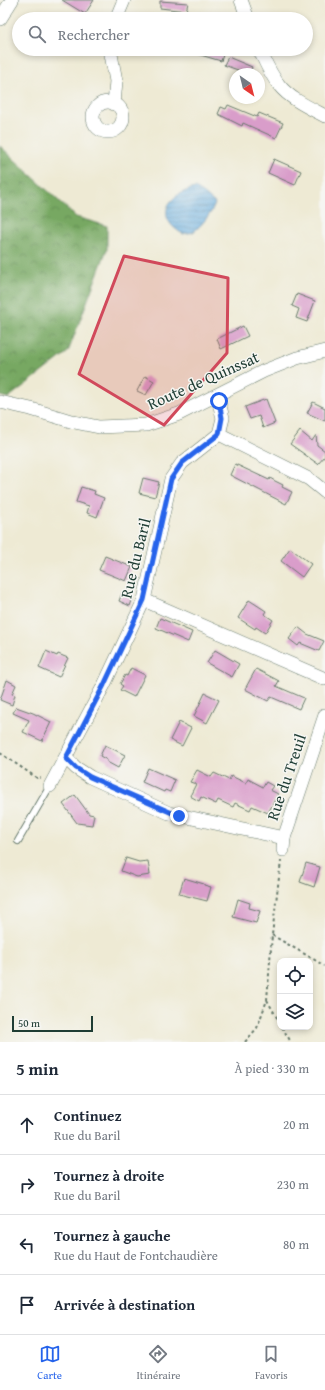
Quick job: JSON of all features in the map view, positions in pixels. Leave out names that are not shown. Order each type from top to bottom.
[{"type":"street","points":[[0,20],[12,0]]},
{"type":"street","points":[[119,12],[124,0]]},
{"type":"street","points":[[241,0],[245,12]]},
{"type":"street","points":[[111,56],[116,81],[114,104]]},
{"type":"street","points":[[262,56],[279,85],[292,96],[325,116]]},
{"type":"street","name":"Route de Quinssat","points":[[0,402],[98,427],[146,425],[179,414],[264,371],[296,358],[325,351]]},
{"type":"street","points":[[217,395],[222,418],[219,434],[310,479],[325,492]]},
{"type":"street","name":"Rue du Baril","points":[[52,783],[104,685],[144,600],[171,479],[182,463],[219,434]]},
{"type":"street","points":[[144,600],[325,679]]},
{"type":"street","name":"Rue du Treuil","points":[[283,844],[321,743],[325,716]]},
{"type":"street","points":[[66,758],[76,768],[90,777],[170,812],[283,844]]},
{"type":"lane","points":[[18,841],[52,783]]},
{"type":"path","points":[[0,753],[37,778],[52,783]]},
{"type":"path","points":[[245,1042],[257,1028],[267,1000],[272,935],[283,844]]},
{"type":"path","points":[[272,935],[325,966]]},
{"type":"path","points":[[267,1000],[277,1018]]},
{"type":"path","points":[[284,1030],[291,1042]]},
{"type":"highlighted area","points":[[124,256],[228,278],[227,353],[164,425],[79,374]]},
{"type":"green space","points":[[0,146],[76,217],[107,226],[107,249],[68,352],[8,398],[0,396]]},
{"type":"water","points":[[195,188],[215,203],[209,214],[193,232],[183,234],[168,220],[166,214],[171,201],[178,195]]},
{"type":"building","points":[[62,0],[94,0],[86,12],[82,12]]},
{"type":"building","points":[[160,1],[188,3],[186,11],[160,8]]},
{"type":"building","points":[[204,56],[223,56],[221,61]]},
{"type":"building","points":[[228,57],[252,67],[232,68],[224,65]]},
{"type":"building","points":[[228,105],[257,117],[259,113],[283,123],[276,138],[243,123],[242,126],[218,114],[221,107],[226,109]]},
{"type":"building","points":[[274,159],[301,171],[295,185],[268,173]]},
{"type":"building","points":[[297,294],[315,301],[307,322],[296,318],[299,309],[292,306]]},
{"type":"building","points":[[243,326],[248,336],[221,349],[217,339]]},
{"type":"building","points":[[145,376],[154,381],[146,395],[137,391]]},
{"type":"building","points":[[266,399],[275,423],[263,428],[259,416],[250,419],[245,407]]},
{"type":"building","points":[[313,402],[325,408],[325,421],[307,413]]},
{"type":"building","points":[[300,431],[312,441],[316,435],[317,445],[325,451],[325,456],[318,464],[290,444]]},
{"type":"building","points":[[235,464],[269,480],[270,478],[292,492],[286,504],[230,475]]},
{"type":"building","points":[[143,478],[159,482],[155,497],[139,493]]},
{"type":"building","points":[[81,487],[95,491],[94,494],[104,498],[97,517],[87,513],[89,506],[76,502]]},
{"type":"building","points":[[290,548],[311,564],[302,577],[281,561]]},
{"type":"building","points":[[105,556],[132,567],[126,581],[99,570]]},
{"type":"building","points":[[122,593],[133,598],[130,606],[119,601]]},
{"type":"building","points":[[249,600],[266,611],[264,614],[273,620],[265,633],[256,627],[255,629],[238,618]]},
{"type":"building","points":[[160,618],[192,632],[188,642],[156,628]]},
{"type":"building","points":[[298,627],[307,634],[324,641],[319,651],[300,643],[298,646],[289,639]]},
{"type":"building","points":[[215,650],[239,664],[232,677],[207,663]]},
{"type":"building","points":[[46,651],[57,656],[58,654],[68,658],[59,677],[39,668]]},
{"type":"building","points":[[131,668],[145,675],[134,697],[120,690],[123,686],[120,684],[125,675],[127,676]]},
{"type":"building","points":[[256,669],[279,681],[276,686],[304,698],[299,709],[271,697],[268,701],[245,689]]},
{"type":"building","points":[[7,680],[16,685],[12,694],[15,695],[12,705],[0,700]]},
{"type":"building","points":[[205,693],[219,700],[207,723],[194,716]]},
{"type":"building","points":[[16,707],[51,722],[42,741],[23,732],[29,720],[13,713]]},
{"type":"building","points":[[179,722],[191,728],[182,746],[170,740]]},
{"type":"building","points":[[105,745],[125,755],[118,768],[100,756]]},
{"type":"building","points":[[148,768],[175,780],[170,792],[165,790],[164,792],[142,782]]},
{"type":"building","points":[[197,770],[211,777],[214,773],[229,780],[231,776],[246,783],[248,779],[263,787],[266,782],[273,786],[270,790],[278,794],[268,813],[252,806],[250,810],[235,803],[233,807],[218,800],[216,804],[201,797],[199,801],[190,796],[196,784],[190,782]]},
{"type":"building","points":[[75,795],[89,814],[94,815],[92,825],[77,823],[63,804]]},
{"type":"building","points":[[126,858],[139,862],[148,861],[150,875],[137,877],[121,871]]},
{"type":"building","points":[[306,863],[320,867],[314,887],[300,882]]},
{"type":"building","points":[[184,878],[211,887],[207,901],[179,894]]},
{"type":"building","points":[[238,899],[250,903],[249,908],[260,911],[256,923],[233,917]]},
{"type":"route","points":[[179,816],[90,777],[76,768],[66,758],[104,685],[144,600],[171,479],[182,463],[219,434],[222,418],[219,401]]}]
